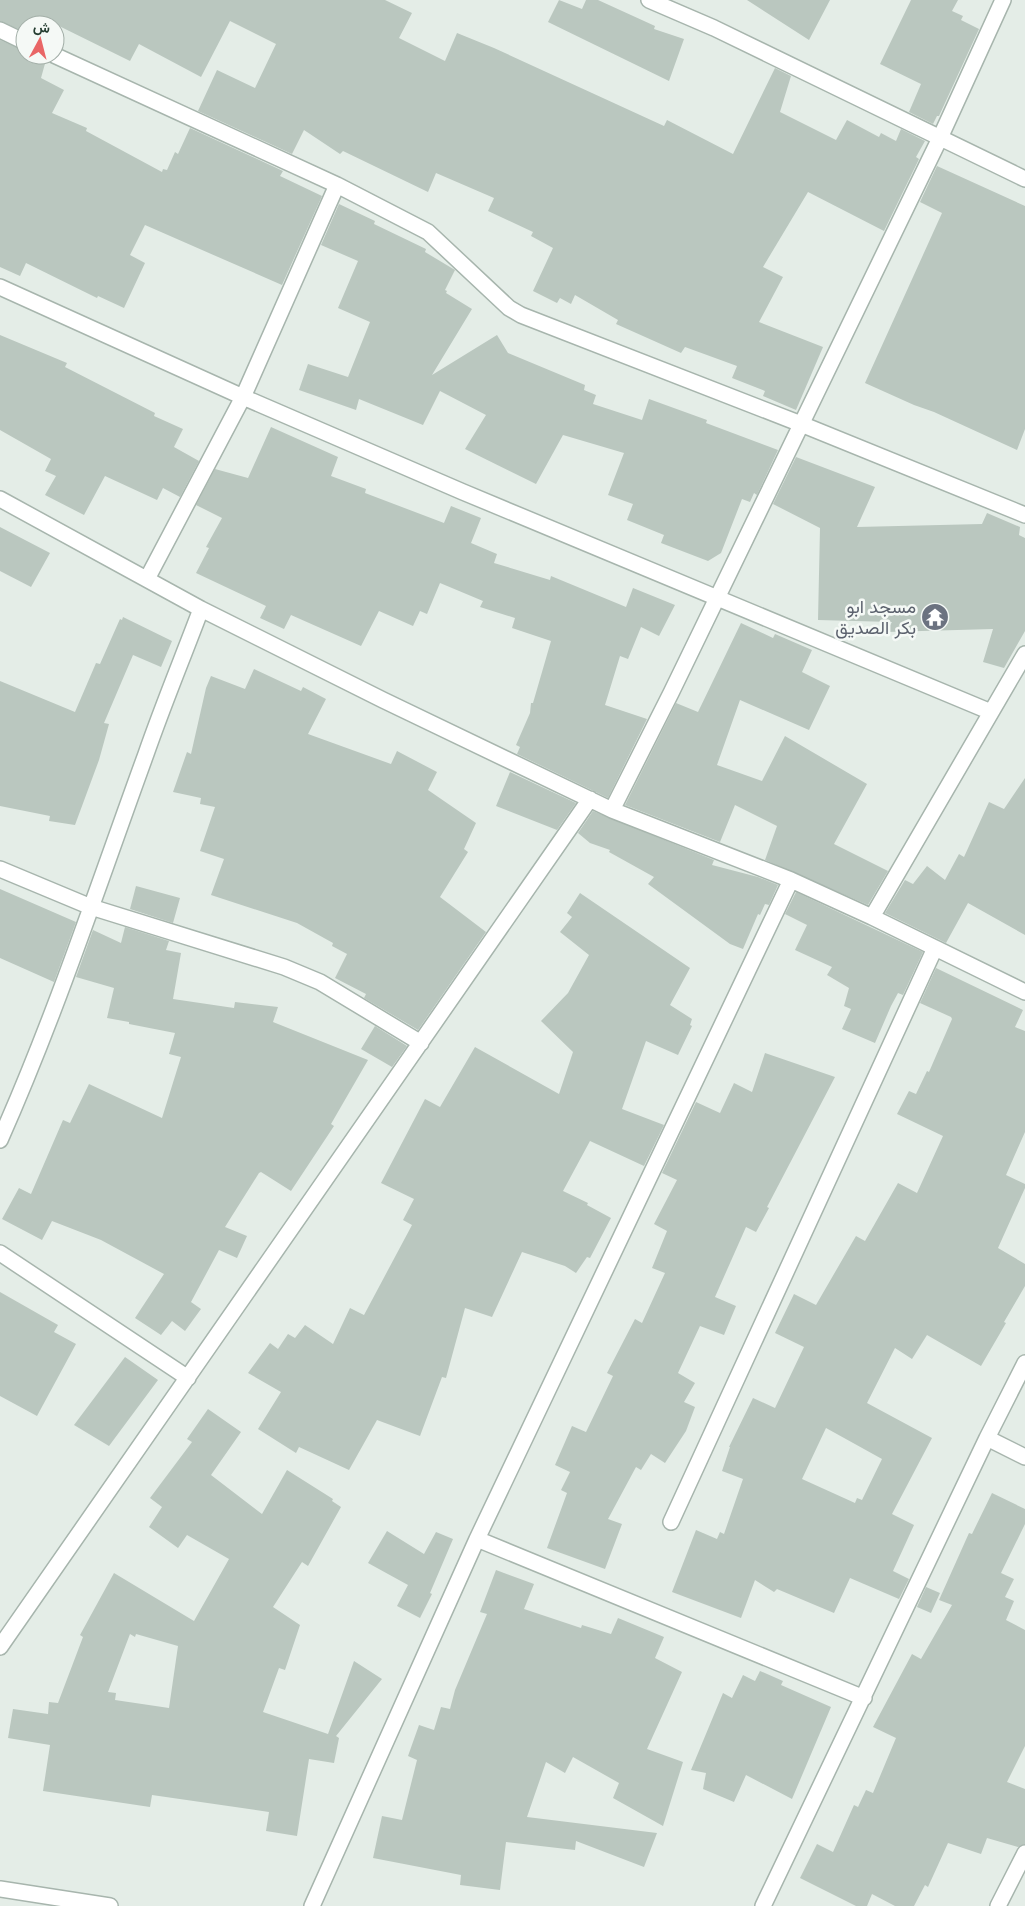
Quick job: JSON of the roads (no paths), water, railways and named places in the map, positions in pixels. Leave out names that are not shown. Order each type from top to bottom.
[{"type":"street","points":[[649,0],[723,32],[1025,180]]},
{"type":"street","points":[[612,810],[718,598],[940,138],[1003,0]]},
{"type":"street","points":[[0,30],[15,37]]},
{"type":"street","points":[[65,60],[338,185],[428,232],[509,308],[521,315],[801,424],[1025,515]]},
{"type":"street","points":[[147,579],[243,397],[338,185]]},
{"type":"street","points":[[0,287],[243,397],[462,492],[991,712]]},
{"type":"street","points":[[0,499],[201,609],[383,700],[612,810],[791,880],[872,917],[1025,992]]},
{"type":"street","points":[[0,1140],[26,1081],[146,752],[201,609]]},
{"type":"street","points":[[872,917],[1025,654]]},
{"type":"street","points":[[0,1647],[590,799]]},
{"type":"street","points":[[0,869],[91,907],[284,967],[320,982],[422,1043]]},
{"type":"street","points":[[312,1906],[476,1539],[791,880]]},
{"type":"street","points":[[671,1522],[935,948]]},
{"type":"street","points":[[0,1253],[188,1378]]},
{"type":"street","points":[[763,1906],[1025,1362]]},
{"type":"street","points":[[987,1438],[1025,1457]]},
{"type":"street","points":[[476,1539],[864,1698]]},
{"type":"street","points":[[998,1906],[1025,1853]]},
{"type":"street","points":[[0,1889],[110,1906]]},
{"type":"place","name":"مسجد ابو بكر الصديق","points":[[935,617]]}]
